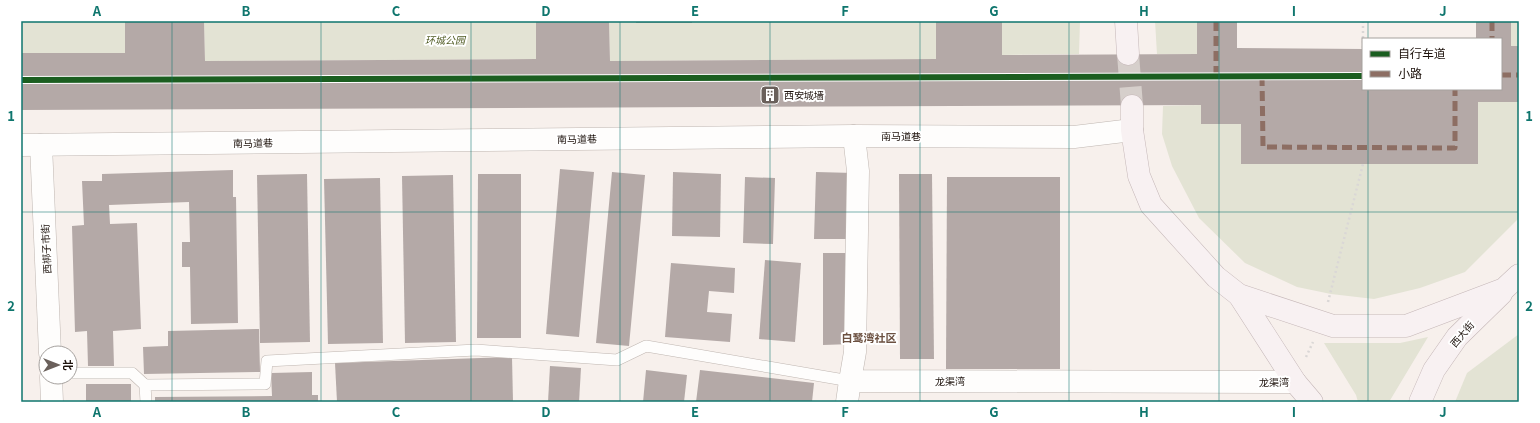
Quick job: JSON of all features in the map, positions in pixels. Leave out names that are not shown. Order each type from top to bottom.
[{"type":"main road","points":[[1126,21],[1128,54]]},
{"type":"main road","points":[[1132,106],[1132,130],[1139,176],[1151,205],[1216,277],[1240,295],[1333,326],[1406,326],[1504,289],[1519,276]]},
{"type":"main road","name":"西大街","points":[[1420,402],[1434,370],[1457,337],[1519,276]]},
{"type":"main road","points":[[1240,295],[1295,382],[1312,402]]},
{"type":"street","name":"南马道巷","points":[[31,145],[854,136],[1074,137],[1132,130]]},
{"type":"street","points":[[847,402],[855,352],[858,171],[854,136]]},
{"type":"street","name":"西梆子市街","points":[[31,145],[49,345]]},
{"type":"street","name":"龙渠湾","points":[[850,381],[1295,382]]},
{"type":"street","points":[[51,385],[52,402]]},
{"type":"lane","points":[[78,373],[132,373],[145,385],[266,384],[267,361],[476,350],[617,360],[646,346],[850,381]]},
{"type":"lane","points":[[145,385],[146,402]]},
{"type":"path","points":[[1363,21],[1363,38]]},
{"type":"path","points":[[1331,294],[1363,164]]},
{"type":"green space","points":[[21,21],[125,21],[125,53],[21,53]]},
{"type":"green space","name":"环城公园","points":[[204,21],[536,21],[536,59],[205,61]]},
{"type":"green space","points":[[609,21],[936,21],[936,59],[610,61]]},
{"type":"green space","points":[[1002,21],[1080,21],[1079,54],[1002,55]]},
{"type":"green space","points":[[1155,21],[1197,21],[1197,54],[1157,54]]},
{"type":"green space","points":[[1511,21],[1519,21],[1519,46],[1511,46]]},
{"type":"green space","points":[[1478,102],[1519,102],[1519,218],[1465,272],[1420,288],[1374,299],[1331,294],[1297,287],[1245,263],[1199,218],[1172,166],[1162,134],[1163,106],[1201,105],[1201,124],[1241,124],[1241,164],[1478,164]]},
{"type":"green space","points":[[1519,334],[1519,402],[1455,402],[1467,373]]},
{"type":"green space","points":[[1428,337],[1389,402],[1358,402],[1356,395],[1324,343],[1400,343]]},
{"type":"building","name":"西安城墙","points":[[125,21],[204,21],[205,61],[536,59],[536,21],[609,21],[610,61],[936,59],[936,21],[1002,21],[1002,55],[1197,54],[1197,21],[1237,21],[1237,48],[1362,49],[1362,90],[1502,90],[1502,38],[1476,38],[1476,21],[1511,21],[1511,46],[1519,46],[1519,102],[1478,102],[1478,164],[1241,164],[1241,124],[1201,124],[1201,105],[21,110],[21,53],[125,53]]},
{"type":"building","points":[[636,21],[692,21],[692,23],[636,23]]},
{"type":"building","points":[[560,169],[594,172],[579,337],[546,334]]},
{"type":"building","points":[[233,170],[233,197],[236,197],[238,323],[191,324],[190,267],[182,267],[182,242],[190,242],[189,202],[109,205],[110,224],[137,223],[141,329],[113,331],[114,366],[88,366],[87,331],[75,332],[72,226],[84,225],[82,181],[102,181],[102,174]]},
{"type":"building","points":[[612,172],[645,175],[629,346],[596,343]]},
{"type":"building","points":[[673,172],[721,174],[720,237],[672,236]]},
{"type":"building","points":[[816,172],[854,173],[853,239],[814,239]]},
{"type":"building","points":[[307,174],[310,342],[260,343],[257,175]]},
{"type":"building","points":[[478,174],[521,174],[521,338],[477,338]]},
{"type":"building","points":[[899,174],[932,174],[934,359],[900,359]]},
{"type":"building","points":[[453,175],[456,342],[405,343],[402,176]]},
{"type":"building","points":[[745,177],[775,178],[773,244],[743,243]]},
{"type":"building","points":[[947,177],[1060,177],[1060,369],[946,369]]},
{"type":"building","points":[[380,178],[383,343],[328,344],[324,179]]},
{"type":"building","points":[[823,253],[852,253],[852,344],[823,345]]},
{"type":"building","points":[[765,260],[801,263],[795,342],[759,339]]},
{"type":"building","points":[[671,263],[735,268],[734,293],[709,291],[707,312],[732,314],[730,342],[665,337]]},
{"type":"building","points":[[259,329],[260,372],[144,374],[143,347],[168,346],[168,331]]},
{"type":"building","points":[[512,357],[513,402],[337,402],[335,363]]},
{"type":"building","points":[[550,366],[581,368],[579,402],[548,402]]},
{"type":"building","points":[[646,370],[687,375],[684,402],[643,402]]},
{"type":"building","points":[[700,370],[814,383],[812,402],[696,402]]},
{"type":"building","points":[[312,372],[312,395],[318,395],[318,402],[155,402],[155,397],[272,396],[271,373]]},
{"type":"building","points":[[86,384],[131,384],[131,402],[86,402]]},
{"type":"tunnel","points":[[1128,54],[1132,106]]},
{"type":"marked path","points":[[1216,21],[1216,76]]},
{"type":"marked path","points":[[1492,21],[1492,38]]},
{"type":"marked path","points":[[1502,75],[1519,75]]},
{"type":"marked path","points":[[1262,76],[1263,147],[1455,148],[1455,90]]},
{"type":"cycle path","points":[[21,80],[1362,76]]},
{"type":"place","name":"西安城墙","points":[[770,95]]},
{"type":"district","name":"白鹭湾社区","points":[[869,338]]}]
